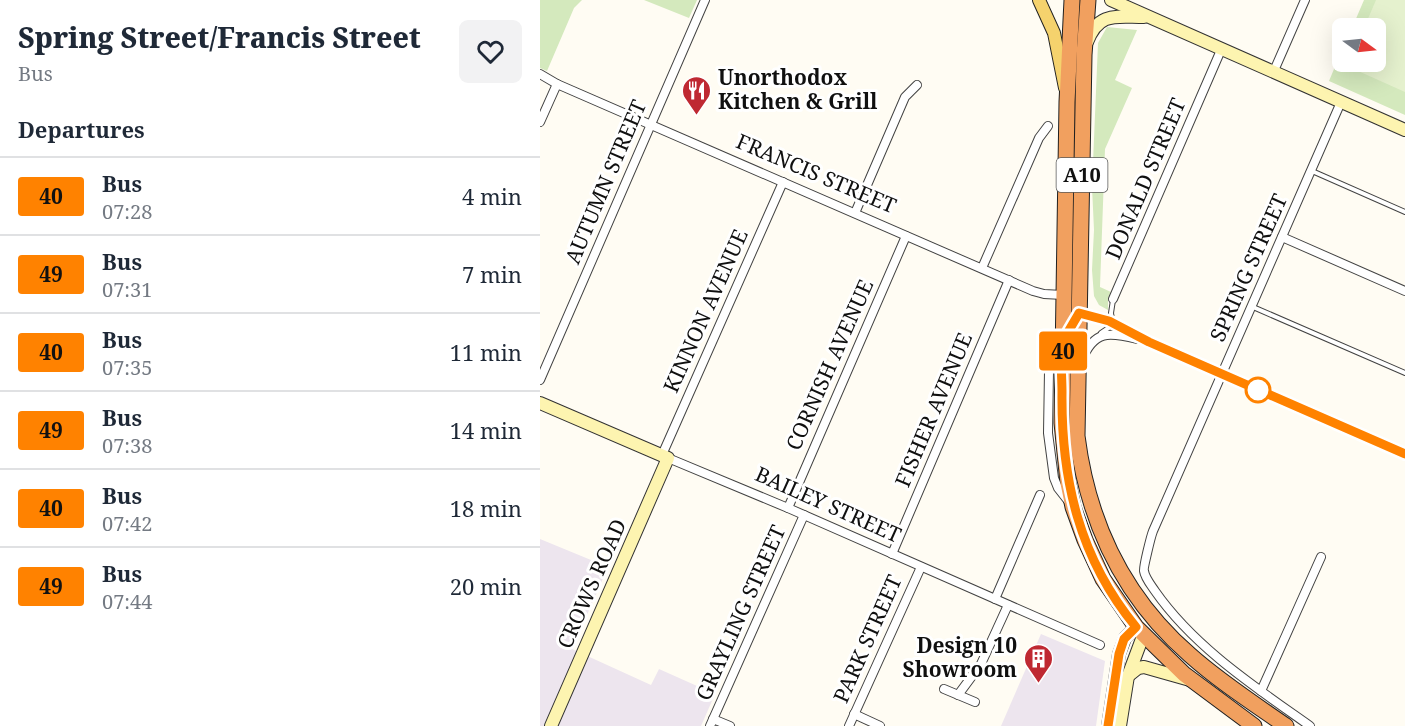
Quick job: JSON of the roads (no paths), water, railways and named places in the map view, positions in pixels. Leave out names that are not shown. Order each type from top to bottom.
[{"type":"highway","name":"A10","points":[[1072,0],[1063,295],[1063,446],[1073,507],[1103,579],[1139,632],[1191,680],[1254,726]]},
{"type":"highway","name":"A10","points":[[1088,0],[1084,55],[1077,436],[1088,498],[1116,564],[1151,615],[1190,656],[1286,726]]},
{"type":"highway","name":"FRANCIS STREET","points":[[1063,295],[1079,295]]},
{"type":"highway","points":[[1063,344],[1079,313]]},
{"type":"highway","points":[[1139,632],[1151,615]]},
{"type":"main road","points":[[1039,0],[1054,33],[1062,81],[1068,94]]},
{"type":"street","name":"AUTUMN STREET","points":[[540,380],[705,0]]},
{"type":"street","points":[[1111,0],[1405,130]]},
{"type":"street","points":[[1273,73],[1305,0]]},
{"type":"street","points":[[1084,55],[1090,34],[1101,20],[1112,17],[1148,17]]},
{"type":"street","name":"DONALD STREET","points":[[1113,299],[1221,50]]},
{"type":"street","name":"FRANCIS STREET","points":[[540,74],[556,84],[1041,294],[1063,295]]},
{"type":"street","points":[[540,122],[556,84]]},
{"type":"street","points":[[855,213],[905,97],[917,85]]},
{"type":"street","name":"SPRING STREET","points":[[1310,726],[1260,690],[1191,634],[1171,613],[1144,572],[1144,564],[1153,531],[1341,102]]},
{"type":"street","points":[[982,268],[1039,138],[1048,126]]},
{"type":"street","name":"KINNON AVENUE","points":[[665,456],[783,182]]},
{"type":"street","name":"CORNISH AVENUE","points":[[788,508],[906,236]]},
{"type":"street","points":[[1282,237],[1405,291]]},
{"type":"street","name":"FISHER AVENUE","points":[[892,554],[1009,280]]},
{"type":"street","points":[[1079,313],[1093,315],[1113,323],[1149,342],[1405,454]]},
{"type":"street","points":[[1078,370],[1088,347],[1097,338],[1110,334],[1149,342]]},
{"type":"street","name":"BAILEY STREET","points":[[540,403],[788,508],[1100,645]]},
{"type":"street","name":"CROWS ROAD","points":[[550,726],[665,456]]},
{"type":"street","points":[[995,599],[1040,495]]},
{"type":"street","name":"GRAYLING STREET","points":[[712,723],[804,515]]},
{"type":"street","points":[[1260,690],[1321,557]]},
{"type":"street","name":"PARK STREET","points":[[849,726],[921,567]]},
{"type":"street","points":[[958,695],[981,664],[1008,605]]},
{"type":"street","points":[[1120,726],[1128,676],[1139,632]]},
{"type":"street","points":[[1108,726],[1119,654],[1124,639],[1139,632]]},
{"type":"street","points":[[1128,676],[1138,668],[1144,668],[1191,680]]},
{"type":"street","points":[[944,689],[975,702]]},
{"type":"street","points":[[854,714],[880,726]]},
{"type":"street","points":[[712,723],[729,726]]},
{"type":"lane","points":[[1311,170],[1405,212]]},
{"type":"lane","name":"DONALD STREET","points":[[1113,299],[1111,313],[1113,323]]},
{"type":"lane","points":[[1252,306],[1405,373]]},
{"type":"lane","points":[[1088,347],[1095,338],[1111,328],[1113,323]]},
{"type":"lane","points":[[1243,687],[1260,690]]},
{"type":"place","name":"Unorthodox Kitchen & Grill","points":[[697,116]]},
{"type":"place","name":"Design 10 Showroom","points":[[1038,684]]}]
